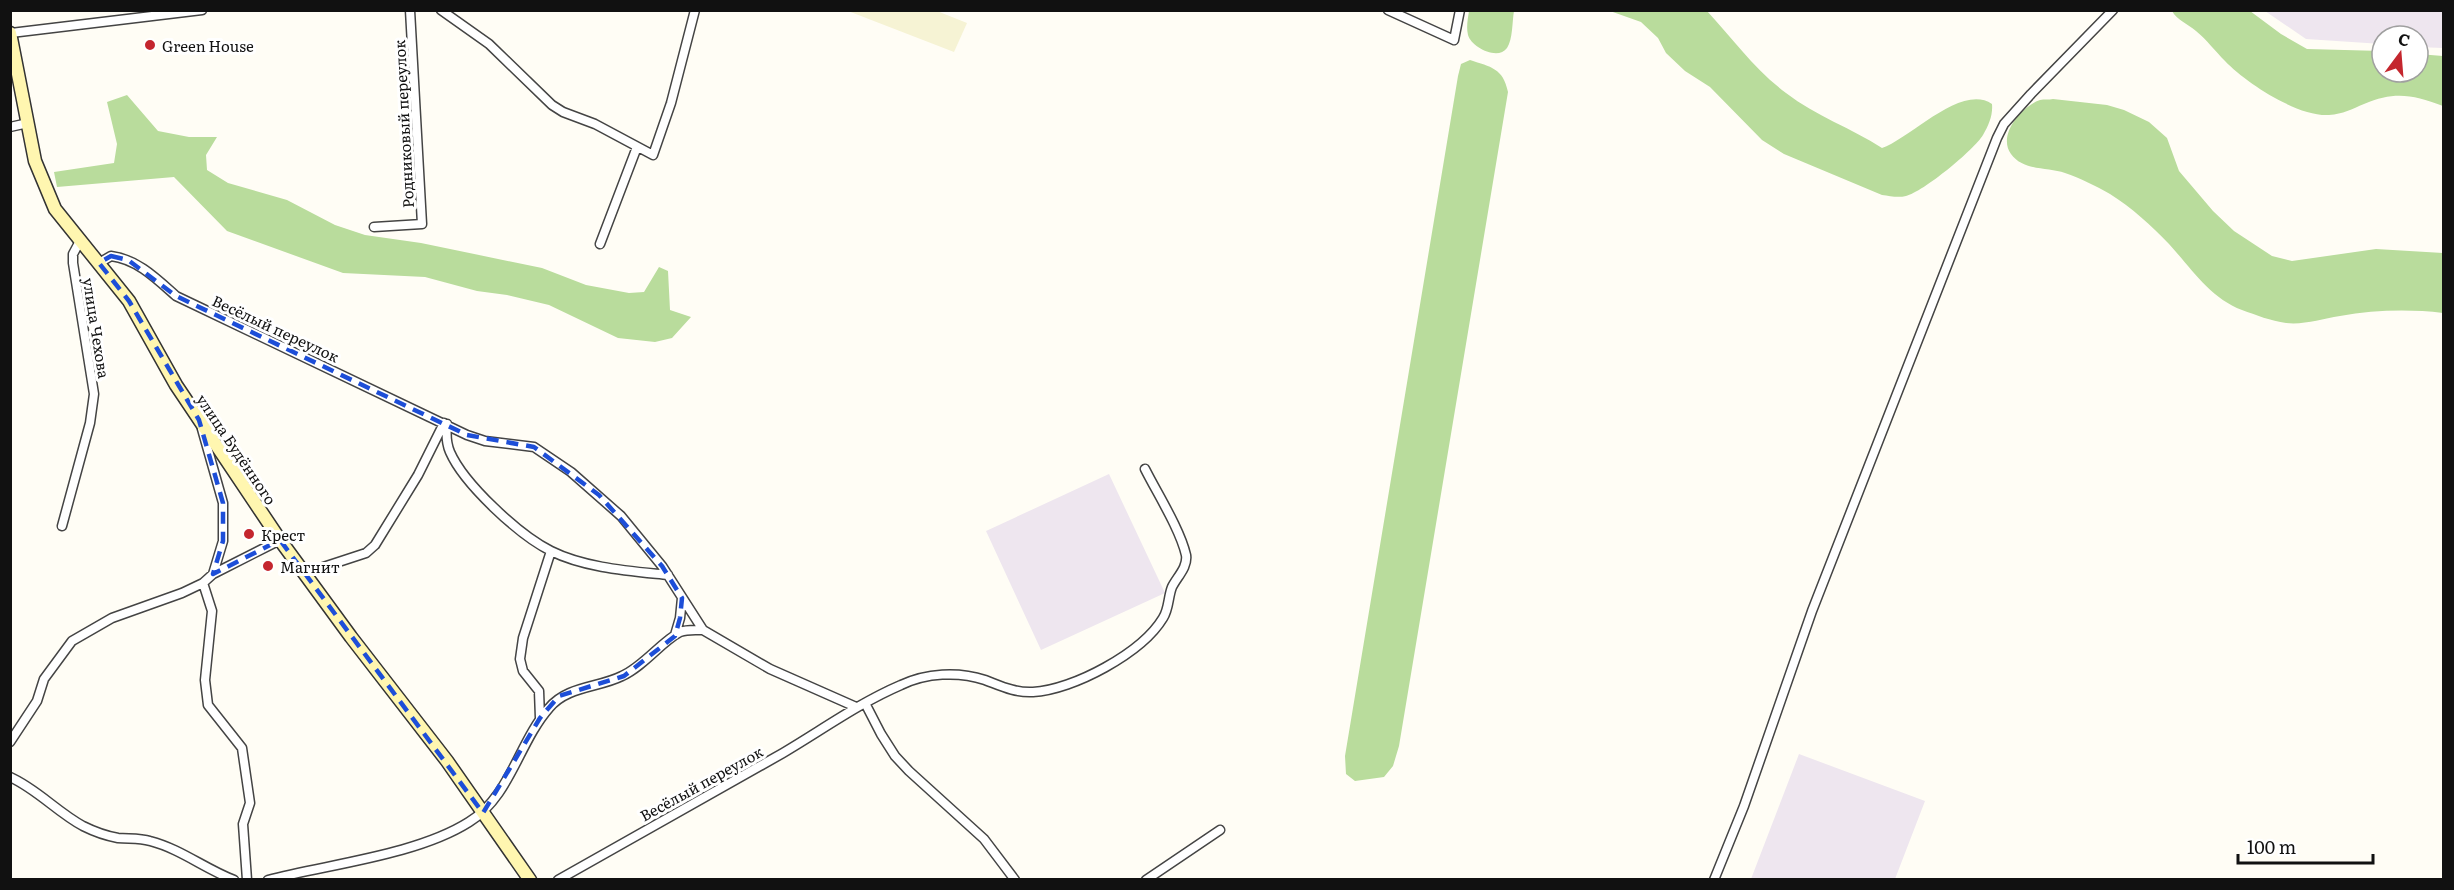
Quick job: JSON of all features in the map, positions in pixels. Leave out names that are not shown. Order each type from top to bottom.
[{"type":"main road","name":"улица Будённого","points":[[10,33],[35,161],[55,209],[129,301],[176,385],[280,540],[351,637],[447,761],[530,879]]},
{"type":"street","points":[[10,33],[202,10]]},
{"type":"street","name":"Родниковый переулок","points":[[374,227],[422,224],[410,10]]},
{"type":"street","points":[[441,10],[489,44],[552,105],[563,112],[595,124],[653,155],[671,103],[695,10]]},
{"type":"street","points":[[1388,10],[1454,40],[1460,10]]},
{"type":"street","points":[[1714,879],[1743,806],[1812,611],[2004,124],[2113,10]]},
{"type":"street","points":[[10,127],[28,123]]},
{"type":"street","points":[[600,244],[637,147]]},
{"type":"street","name":"улица Чехова","points":[[62,526],[90,423],[94,394],[73,263],[73,254],[80,241]]},
{"type":"street","name":"Весёлый переулок","points":[[99,263],[111,256],[139,265],[176,296],[467,435],[485,441],[534,447],[571,472],[621,516],[668,575],[703,630],[771,669],[861,705]]},
{"type":"street","points":[[199,420],[223,503],[223,542],[213,574]]},
{"type":"street","points":[[445,424],[448,449],[470,483],[528,536],[550,551],[588,563],[668,575]]},
{"type":"street","points":[[305,573],[366,553],[375,545],[418,475],[445,424]]},
{"type":"street","name":"Весёлый переулок","points":[[558,879],[812,736],[861,705],[902,684],[925,677],[961,675],[1015,691],[1035,693],[1084,678],[1113,663],[1139,645],[1164,617],[1172,587],[1186,564],[1186,556],[1178,534],[1145,469]]},
{"type":"street","points":[[10,742],[37,701],[44,679],[72,641],[112,618],[203,583],[213,574],[280,540]]},
{"type":"street","points":[[540,718],[539,690],[522,671],[520,659],[523,638],[550,551]]},
{"type":"street","points":[[203,583],[212,611],[205,680],[208,705],[242,748],[250,803],[243,824],[247,879]]},
{"type":"street","points":[[675,636],[682,598]]},
{"type":"street","points":[[268,879],[420,844],[453,831],[483,813],[523,753],[540,718],[559,696],[624,676],[675,636],[686,630],[703,630]]},
{"type":"street","points":[[861,705],[895,756],[984,839],[1015,879]]},
{"type":"street","points":[[10,777],[21,782],[52,806],[85,827],[116,837],[150,841],[191,857],[210,871],[234,879]]},
{"type":"street","points":[[1146,879],[1220,830]]},
{"type":"highlighted area","points":[[111,256],[128,260],[176,296],[467,435],[534,447],[599,495],[662,566],[682,598],[680,618],[675,636],[624,676],[559,696],[540,718],[483,813],[280,540],[213,574],[223,541],[223,503],[199,420],[129,301],[99,263]]},
{"type":"shaded area","points":[[848,11],[937,11],[967,23],[954,52]]},
{"type":"shaded area","points":[[2265,11],[2443,11],[2443,48],[2430,47],[2430,24],[2370,24],[2370,43],[2306,39]]},
{"type":"shaded area","points":[[1109,474],[1165,593],[1041,650],[986,531]]},
{"type":"shaded area","points":[[1799,754],[1925,801],[1895,879],[1751,879]]},
{"type":"green space","points":[[1469,11],[1514,11],[1509,44],[1503,52],[1485,51],[1470,40],[1467,32]]},
{"type":"green space","points":[[1610,11],[1707,11],[1754,64],[1786,93],[1882,148],[1951,106],[1966,101],[1980,99],[1992,104],[1990,120],[1978,142],[1924,187],[1906,196],[1882,195],[1784,154],[1762,140],[1710,87],[1685,71],[1666,53],[1658,38],[1641,22]]},
{"type":"green space","points":[[2172,11],[2250,11],[2281,34],[2307,49],[2370,51],[2370,84],[2430,84],[2430,55],[2443,56],[2443,106],[2404,96],[2385,97],[2329,115],[2316,114],[2288,105],[2234,70],[2200,34]]},
{"type":"green space","points":[[1470,60],[1499,73],[1508,92],[1399,746],[1393,766],[1384,777],[1355,781],[1346,774],[1345,756],[1458,76],[1461,64]]},
{"type":"green space","points":[[127,95],[158,131],[189,137],[217,137],[206,155],[207,170],[228,183],[287,200],[335,225],[365,235],[421,243],[542,268],[586,285],[629,293],[644,292],[659,267],[668,271],[670,310],[691,317],[672,338],[655,342],[618,338],[549,305],[477,291],[425,277],[343,273],[227,231],[174,177],[57,187],[54,172],[114,163],[117,144],[107,102]]},
{"type":"green space","points":[[2053,99],[2107,105],[2149,122],[2167,138],[2179,171],[2213,211],[2234,231],[2272,256],[2292,261],[2376,249],[2443,253],[2443,313],[2379,311],[2293,323],[2269,319],[2231,305],[2220,298],[2193,272],[2156,230],[2118,199],[2071,175],[2029,166],[2011,154],[2007,146],[2007,138],[2009,130],[2019,115],[2033,103]]},
{"type":"place","name":"Green House","points":[[150,45]]},
{"type":"place","name":"Крест","points":[[249,534]]},
{"type":"place","name":"Магнит","points":[[268,566]]}]
